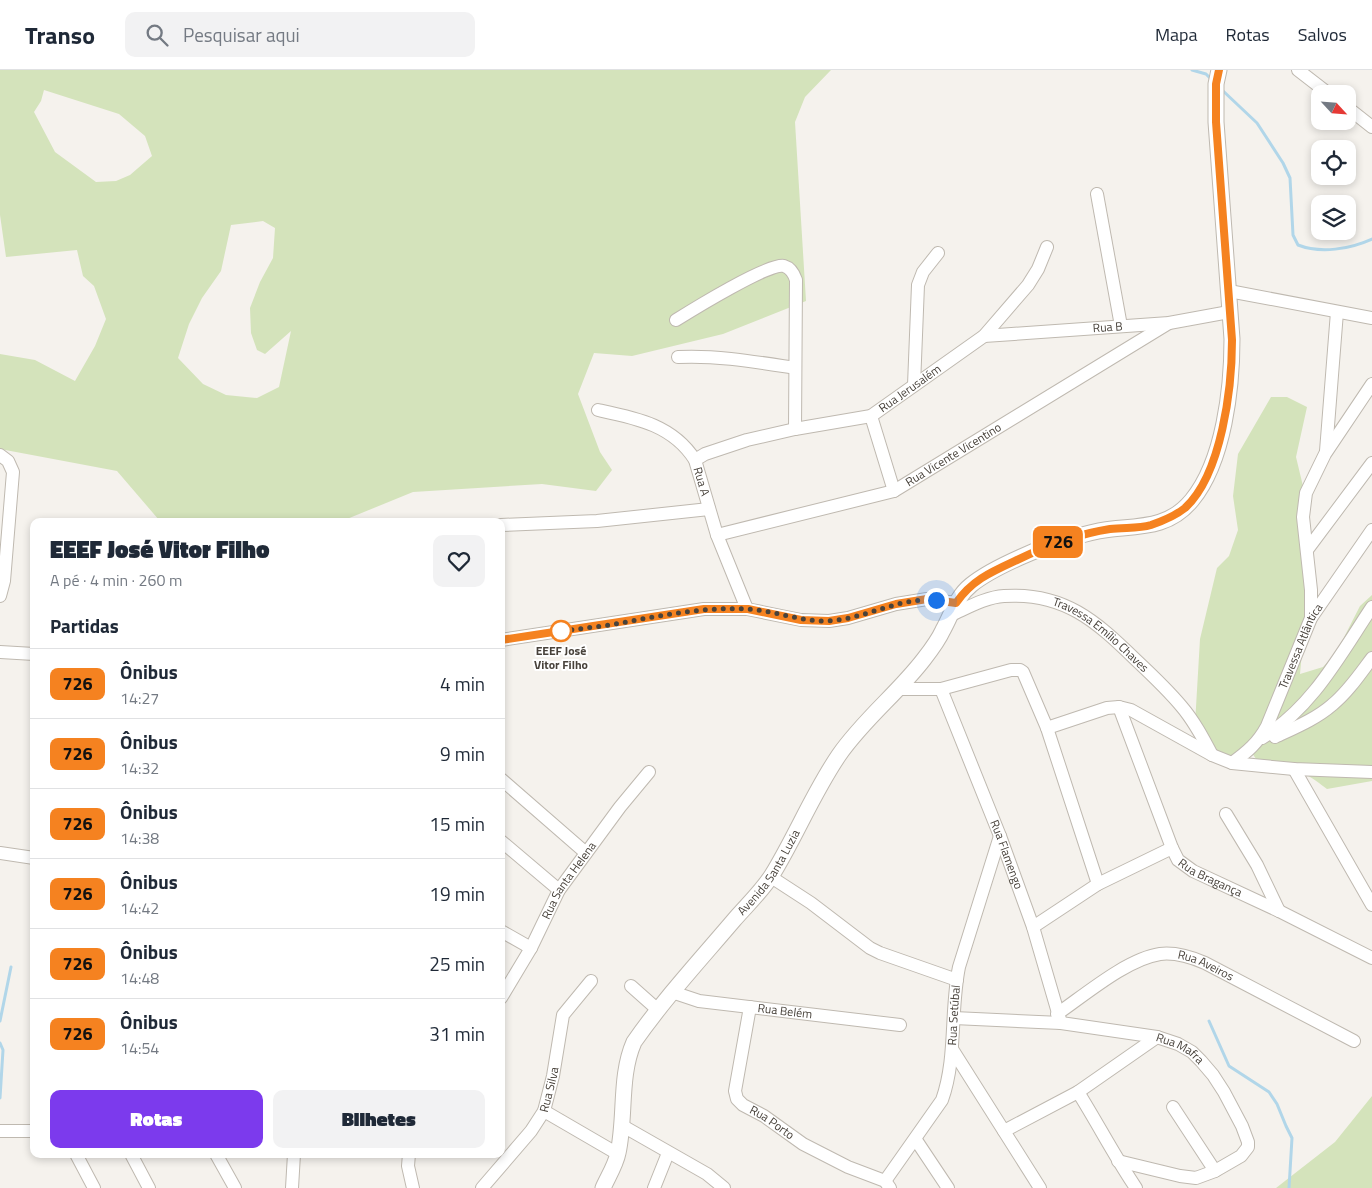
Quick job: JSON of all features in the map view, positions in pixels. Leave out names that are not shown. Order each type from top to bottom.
[{"type":"street","name":"Avenida Santa Luzia","points":[[602,1188],[618,1154],[630,1050],[639,1035],[672,992],[771,877],[810,802],[840,754],[873,714],[900,689],[936,643],[953,609],[968,587],[981,578],[1041,549],[1070,538],[1110,529],[1150,525],[1175,515],[1192,500],[1200,488],[1218,448],[1224,426],[1232,366],[1229,292],[1216,122],[1216,84],[1219,70]]},
{"type":"street","points":[[1298,70],[1317,85]]},
{"type":"street","points":[[1356,114],[1372,126]]},
{"type":"street","points":[[1097,194],[1121,326]]},
{"type":"street","name":"Rua Jerusalém","points":[[695,460],[727,446],[795,429],[871,416],[984,336],[1028,285],[1038,269],[1047,247]]},
{"type":"street","points":[[914,385],[918,285],[923,272],[938,253]]},
{"type":"street","points":[[676,320],[722,292],[770,268],[782,265],[793,273],[796,280],[795,429]]},
{"type":"street","points":[[1229,292],[1372,318]]},
{"type":"street","name":"Rua B","points":[[984,336],[1169,323],[1229,312]]},
{"type":"street","points":[[1325,454],[1337,312]]},
{"type":"street","name":"Rua Vicente Vicentino","points":[[717,535],[894,491],[1169,323]]},
{"type":"street","points":[[678,357],[732,358],[795,368]]},
{"type":"street","points":[[1312,618],[1303,505],[1309,486],[1325,454],[1372,384]]},
{"type":"street","name":"Rua A","points":[[598,410],[626,415],[668,432],[680,440],[695,460],[717,535],[748,609]]},
{"type":"street","points":[[871,416],[894,491]]},
{"type":"street","points":[[0,455],[8,461],[13,472],[4,581],[0,596]]},
{"type":"street","points":[[1307,550],[1372,463]]},
{"type":"street","points":[[505,525],[597,521],[709,509]]},
{"type":"street","name":"Travessa Atlântica","points":[[1232,763],[1258,742],[1268,726],[1312,618],[1372,530]]},
{"type":"street","name":"Travessa Emílio Chaves","points":[[953,609],[990,599],[1009,596],[1032,596],[1046,599],[1079,612],[1097,624],[1169,692],[1195,725],[1212,755]]},
{"type":"street","points":[[505,639],[704,609],[748,609],[801,620],[829,621],[848,618],[896,604],[927,599],[936,600],[953,609]]},
{"type":"street","points":[[1258,742],[1278,729],[1312,695],[1372,608]]},
{"type":"street","points":[[0,652],[30,654]]},
{"type":"street","points":[[1258,742],[1305,722],[1332,705],[1357,678],[1372,658]]},
{"type":"street","points":[[900,689],[941,689],[1012,670],[1020,670],[1026,675],[1046,728],[1098,884]]},
{"type":"street","name":"Rua Flamengo","points":[[941,689],[1000,836],[1032,927],[1059,1018]]},
{"type":"street","points":[[1119,707],[1172,848]]},
{"type":"street","points":[[1046,728],[1107,708],[1119,707],[1131,710],[1212,755],[1232,763],[1294,769],[1372,772]]},
{"type":"street","points":[[1294,769],[1372,905]]},
{"type":"street","name":"Rua Santa Helena","points":[[505,991],[531,948],[558,890],[648,772]]},
{"type":"street","points":[[505,782],[586,853]]},
{"type":"street","points":[[1226,814],[1257,865],[1279,911]]},
{"type":"street","name":"Rua Setúbal","points":[[888,1185],[942,1100],[945,1091],[952,1049],[957,980],[1000,836]]},
{"type":"street","points":[[505,844],[558,890]]},
{"type":"street","name":"Rua Bragança","points":[[1032,927],[1098,884],[1172,848],[1178,860],[1193,870],[1372,958]]},
{"type":"street","points":[[0,853],[30,857]]},
{"type":"street","points":[[771,877],[811,903],[870,948],[957,980]]},
{"type":"street","points":[[505,933],[531,948]]},
{"type":"street","name":"Rua Aveiros","points":[[1059,1018],[1127,966],[1145,958],[1161,954],[1182,954],[1205,963],[1354,1041]]},
{"type":"street","name":"Rua Silva","points":[[482,1188],[531,1131],[544,1110],[553,1076],[563,1015],[591,981]]},
{"type":"street","points":[[631,986],[658,1010]]},
{"type":"street","name":"Rua Belém","points":[[672,992],[699,1001],[900,1025]]},
{"type":"street","name":"Rua Porto","points":[[750,1007],[735,1092],[737,1099],[743,1105],[764,1116],[803,1144],[888,1185]]},
{"type":"street","points":[[954,1018],[1059,1018]]},
{"type":"street","name":"Rua Mafra","points":[[1059,1018],[1157,1037],[1178,1044],[1201,1060],[1224,1092],[1246,1135],[1248,1147],[1241,1156],[1215,1171]]},
{"type":"street","points":[[1004,1131],[1078,1092],[1157,1037]]},
{"type":"street","points":[[952,1049],[1040,1188]]},
{"type":"street","points":[[1078,1092],[1136,1188]]},
{"type":"street","points":[[1118,1161],[1196,1178],[1215,1171],[1173,1107]]},
{"type":"street","points":[[544,1110],[618,1154]]},
{"type":"street","points":[[621,1125],[707,1174],[724,1188]]},
{"type":"street","points":[[0,1131],[30,1132]]},
{"type":"street","points":[[916,1140],[948,1188]]},
{"type":"street","points":[[654,1188],[668,1153]]},
{"type":"street","points":[[78,1158],[94,1188]]},
{"type":"street","points":[[132,1158],[149,1188]]},
{"type":"street","points":[[218,1158],[235,1188]]},
{"type":"street","points":[[292,1188],[294,1158]]},
{"type":"street","points":[[409,1158],[408,1166],[413,1188]]},
{"type":"green space","points":[[0,70],[831,70],[805,97],[795,122],[806,301],[723,334],[632,356],[594,353],[578,394],[600,452],[612,470],[596,491],[542,484],[413,492],[349,518],[157,518],[117,471],[0,449],[0,354],[35,360],[75,381],[95,346],[106,319],[94,286],[83,276],[77,250],[6,257],[0,215]],"holes":[[[44,90],[119,114],[145,136],[152,156],[130,175],[116,181],[96,182],[55,152],[34,112],[41,101]],[[263,221],[275,228],[273,258],[260,282],[250,308],[251,333],[257,350],[265,354],[291,331],[279,387],[257,398],[226,395],[203,384],[178,358],[189,324],[202,298],[221,271],[231,225]]]},
{"type":"green space","points":[[1271,397],[1287,397],[1307,407],[1296,457],[1308,507],[1310,562],[1300,674],[1323,667],[1336,653],[1360,606],[1372,595],[1372,781],[1327,789],[1304,774],[1267,767],[1256,759],[1252,752],[1234,759],[1215,752],[1195,724],[1200,639],[1217,568],[1229,556],[1238,530],[1233,496],[1238,454]]},
{"type":"green space","points":[[1372,1096],[1372,1188],[1276,1188],[1335,1142]]},
{"type":"waterway","points":[[1192,70],[1206,74],[1213,81]]},
{"type":"waterway","points":[[1221,89],[1257,123],[1283,163],[1290,178],[1293,235],[1298,245],[1326,250],[1345,248],[1372,239]]},
{"type":"waterway","points":[[0,1021],[11,967]]},
{"type":"waterway","points":[[1209,1021],[1229,1066],[1269,1092],[1277,1104],[1292,1138],[1289,1188]]},
{"type":"waterway","points":[[0,1043],[3,1050],[0,1098]]},
{"type":"bus line","name":"726","points":[[505,640],[704,609],[748,609],[801,620],[829,621],[848,618],[896,604],[927,599],[956,603],[968,587],[981,578],[1041,549],[1089,533],[1150,525],[1175,515],[1185,508],[1200,488],[1218,448],[1224,426],[1232,366],[1229,292],[1216,122],[1216,84],[1219,70]]},
{"type":"place","name":"EEEF José Vitor Filho","points":[[561,631]]},
{"type":"route","points":[[561,631],[553,632],[704,609],[748,609],[801,620],[829,621],[848,618],[896,604],[927,599],[936,600]]}]
